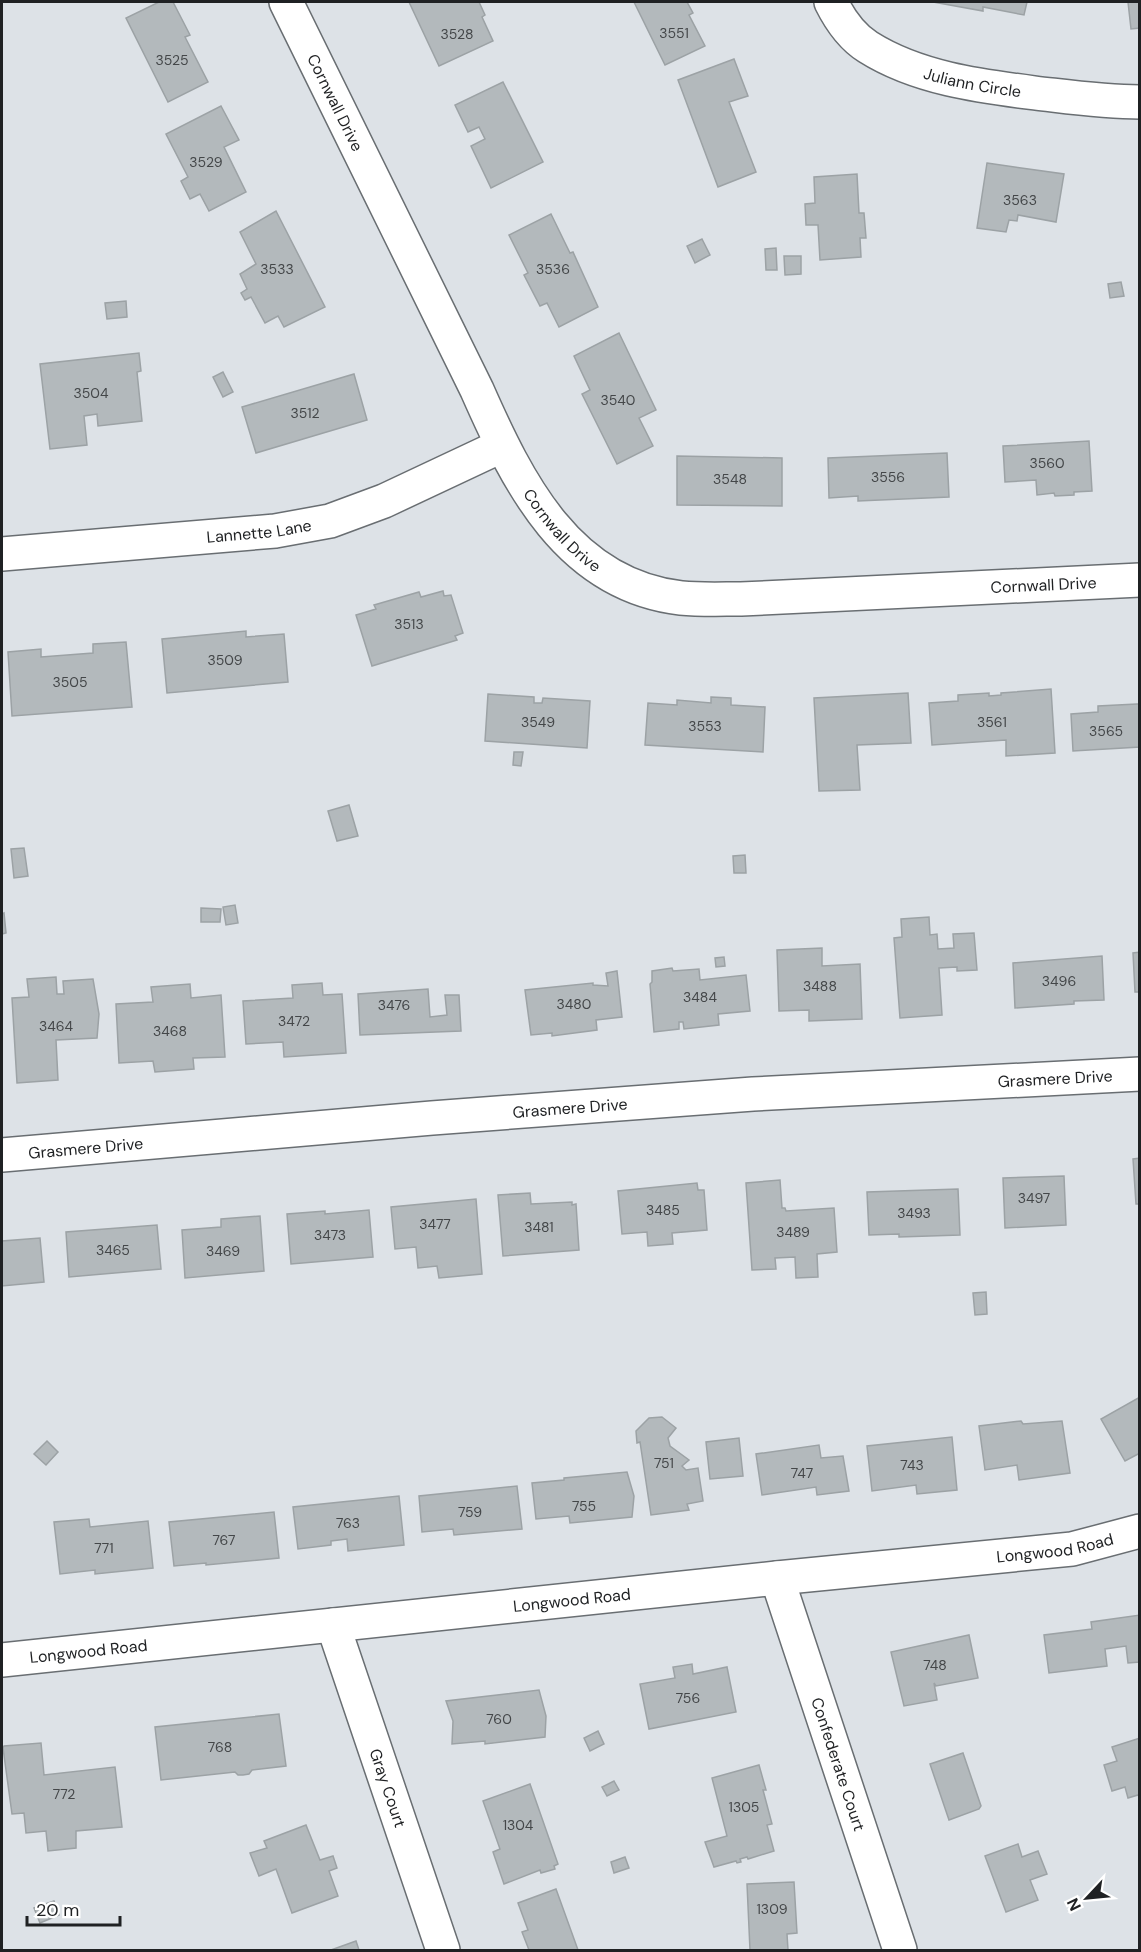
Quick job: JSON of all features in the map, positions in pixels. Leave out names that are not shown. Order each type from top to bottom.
[{"type":"street","name":"Cornwall Drive","points":[[286,2],[477,390],[501,446],[538,508],[561,537],[587,560],[614,578],[647,591],[682,598],[741,599],[1140,580]]},
{"type":"street","name":"Juliann Circle","points":[[831,2],[848,29],[866,46],[895,62],[945,78],[1008,89],[1087,100],[1140,102]]},
{"type":"street","name":"Lannette Lane","points":[[2,554],[275,531],[330,521],[384,501],[501,446]]},
{"type":"street","name":"Grasmere Drive","points":[[2,1155],[420,1119],[753,1094],[1140,1074]]},
{"type":"street","name":"Longwood Road","points":[[2,1660],[1072,1549],[1140,1531]]},
{"type":"street","name":"Confederate Court","points":[[777,1578],[900,1950]]},
{"type":"street","name":"Gray Court","points":[[333,1625],[444,1950]]},
{"type":"building","points":[[159,2],[173,2],[190,35],[185,37],[208,82],[168,102],[126,18]]},
{"type":"building","points":[[409,2],[479,2],[485,15],[482,17],[493,41],[439,66]]},
{"type":"building","points":[[634,2],[687,2],[693,13],[689,15],[705,46],[665,65]]},
{"type":"building","points":[[933,2],[1027,2],[1024,15],[983,7],[983,11]]},
{"type":"building","points":[[1128,2],[1140,2],[1140,28],[1131,29]]},
{"type":"building","points":[[734,59],[748,96],[729,102],[756,172],[718,187],[678,80]]},
{"type":"building","points":[[503,82],[543,162],[491,188],[471,146],[485,139],[479,127],[468,132],[455,105]]},
{"type":"building","points":[[221,106],[239,140],[224,147],[246,192],[209,211],[200,194],[190,199],[181,181],[188,177],[166,134]]},
{"type":"building","points":[[987,163],[1064,174],[1056,222],[1018,215],[1017,221],[1009,220],[1006,232],[977,228]]},
{"type":"building","points":[[857,174],[859,213],[864,213],[866,238],[860,238],[861,257],[820,260],[818,225],[806,225],[805,204],[815,203],[814,177]]},
{"type":"building","points":[[276,211],[325,307],[284,327],[278,316],[265,323],[251,297],[245,300],[241,293],[247,289],[240,274],[256,264],[240,232]]},
{"type":"building","points":[[551,214],[570,253],[573,252],[598,307],[559,327],[547,303],[540,306],[524,275],[528,273],[509,235]]},
{"type":"building","points":[[702,239],[710,255],[695,263],[687,246]]},
{"type":"building","points":[[776,248],[777,270],[766,270],[765,249]]},
{"type":"building","points":[[784,256],[801,256],[801,274],[785,275]]},
{"type":"building","points":[[1121,282],[1124,296],[1110,298],[1108,284]]},
{"type":"building","points":[[126,301],[127,317],[107,319],[105,303]]},
{"type":"building","points":[[619,333],[656,410],[639,418],[653,446],[617,464],[582,394],[590,390],[574,356]]},
{"type":"building","points":[[139,353],[141,371],[137,372],[142,421],[98,426],[97,414],[84,416],[87,445],[50,449],[40,364]]},
{"type":"building","points":[[223,372],[233,392],[223,397],[213,377]]},
{"type":"building","points":[[354,374],[367,420],[256,453],[242,407]]},
{"type":"building","points":[[1089,441],[1092,491],[1074,492],[1074,495],[1055,496],[1054,493],[1037,495],[1036,480],[1005,482],[1003,446]]},
{"type":"building","points":[[947,453],[949,497],[858,501],[858,496],[829,498],[828,458]]},
{"type":"building","points":[[677,456],[782,458],[782,506],[677,505]]},
{"type":"building","points":[[443,591],[444,596],[451,595],[463,633],[455,636],[457,640],[372,666],[356,615],[376,609],[374,605],[419,592],[421,597]]},
{"type":"building","points":[[246,631],[246,637],[284,634],[288,682],[167,693],[162,639]]},
{"type":"building","points":[[126,642],[132,707],[12,716],[8,652],[41,649],[41,657],[93,653],[93,644]]},
{"type":"building","points":[[1051,689],[1055,753],[1006,756],[1006,740],[932,745],[929,703],[958,701],[958,695],[989,693],[989,696]]},
{"type":"building","points":[[908,693],[911,743],[857,745],[860,790],[819,791],[814,698]]},
{"type":"building","points":[[488,694],[534,697],[534,703],[542,703],[543,698],[590,701],[587,748],[485,741]]},
{"type":"building","points":[[711,697],[731,698],[731,705],[765,707],[763,752],[645,745],[648,703],[677,705],[677,700],[711,703]]},
{"type":"building","points":[[1140,704],[1140,747],[1073,751],[1071,714],[1098,712],[1098,706]]},
{"type":"building","points":[[514,752],[523,752],[521,766],[513,765]]},
{"type":"building","points":[[349,805],[358,836],[337,841],[328,811]]},
{"type":"building","points":[[24,848],[28,876],[14,878],[11,849]]},
{"type":"building","points":[[745,855],[746,873],[734,873],[733,856]]},
{"type":"building","points":[[235,905],[238,923],[226,925],[223,907]]},
{"type":"building","points":[[201,908],[221,909],[220,922],[201,922]]},
{"type":"building","points":[[4,913],[6,933],[2,934],[2,914]]},
{"type":"building","points":[[929,917],[930,935],[937,934],[938,949],[954,948],[953,934],[974,933],[977,970],[957,971],[957,967],[939,968],[942,1015],[900,1018],[894,938],[902,937],[901,919]]},
{"type":"building","points":[[822,948],[822,966],[860,964],[862,1019],[809,1021],[809,1010],[779,1011],[777,950]]},
{"type":"building","points":[[1140,952],[1140,992],[1135,992],[1133,953]]},
{"type":"building","points":[[1102,956],[1104,1000],[1015,1008],[1013,963]]},
{"type":"building","points":[[724,957],[725,966],[716,967],[715,958]]},
{"type":"building","points":[[672,968],[673,971],[699,969],[700,980],[746,975],[750,1011],[718,1014],[719,1025],[684,1029],[683,1022],[679,1022],[679,1029],[654,1032],[650,984],[652,971]]},
{"type":"building","points":[[617,971],[622,1017],[596,1020],[597,1030],[552,1036],[552,1033],[531,1035],[525,990],[593,983],[593,985],[608,986],[606,973]]},
{"type":"building","points":[[56,977],[57,994],[64,994],[63,981],[93,979],[99,1014],[97,1038],[56,1040],[58,1080],[17,1083],[12,998],[29,997],[27,979]]},
{"type":"building","points":[[322,983],[323,995],[342,994],[346,1053],[284,1057],[283,1042],[246,1044],[243,1001],[293,998],[292,985]]},
{"type":"building","points":[[190,984],[191,998],[221,995],[225,1057],[193,1058],[194,1069],[155,1072],[153,1061],[119,1063],[116,1004],[153,1002],[151,987]]},
{"type":"building","points":[[428,989],[430,1017],[447,1015],[445,995],[459,995],[461,1031],[360,1035],[358,994]]},
{"type":"building","points":[[1140,1158],[1140,1204],[1136,1204],[1133,1159]]},
{"type":"building","points":[[1064,1176],[1066,1225],[1005,1228],[1003,1178]]},
{"type":"building","points":[[780,1180],[782,1208],[786,1211],[834,1208],[837,1252],[817,1254],[818,1277],[796,1278],[795,1257],[775,1258],[776,1269],[752,1270],[746,1183]]},
{"type":"building","points":[[697,1183],[698,1190],[704,1190],[707,1230],[672,1233],[673,1244],[648,1246],[647,1232],[622,1234],[618,1191]]},
{"type":"building","points":[[958,1189],[960,1235],[899,1237],[899,1234],[869,1235],[867,1192]]},
{"type":"building","points":[[530,1193],[531,1204],[572,1202],[572,1205],[576,1204],[579,1250],[503,1256],[498,1195]]},
{"type":"building","points":[[476,1199],[482,1274],[439,1278],[437,1266],[418,1268],[416,1247],[395,1249],[391,1207]]},
{"type":"building","points":[[369,1210],[373,1257],[291,1264],[287,1214],[325,1211],[325,1214]]},
{"type":"building","points":[[260,1216],[264,1271],[185,1278],[182,1230],[221,1227],[221,1219]]},
{"type":"building","points":[[157,1225],[161,1269],[69,1277],[66,1232]]},
{"type":"building","points":[[40,1238],[44,1282],[2,1286],[2,1241]]},
{"type":"building","points":[[986,1292],[987,1314],[975,1315],[973,1293]]},
{"type":"building","points":[[1140,1397],[1140,1453],[1125,1461],[1101,1419]]},
{"type":"building","points":[[662,1417],[676,1428],[668,1438],[670,1446],[689,1460],[682,1466],[686,1470],[698,1468],[703,1501],[687,1504],[689,1510],[651,1515],[640,1442],[637,1443],[636,1431],[649,1418]]},
{"type":"building","points":[[1021,1421],[1023,1424],[1062,1421],[1070,1473],[1019,1480],[1017,1465],[985,1470],[979,1426]]},
{"type":"building","points":[[952,1437],[957,1490],[917,1494],[916,1485],[872,1491],[867,1446]]},
{"type":"building","points":[[739,1438],[743,1476],[710,1479],[706,1442]]},
{"type":"building","points":[[47,1441],[58,1452],[46,1465],[34,1454]]},
{"type":"building","points":[[819,1445],[821,1458],[843,1456],[849,1491],[817,1495],[816,1487],[762,1495],[756,1454]]},
{"type":"building","points":[[627,1472],[634,1496],[632,1517],[570,1523],[569,1516],[536,1519],[532,1483]]},
{"type":"building","points":[[517,1486],[522,1529],[454,1535],[453,1529],[422,1532],[419,1496]]},
{"type":"building","points":[[399,1496],[404,1545],[348,1551],[347,1539],[331,1541],[331,1545],[298,1549],[293,1507]]},
{"type":"building","points":[[274,1512],[279,1558],[174,1566],[169,1522]]},
{"type":"building","points":[[89,1519],[90,1527],[148,1521],[153,1568],[95,1574],[95,1570],[60,1574],[54,1522]]},
{"type":"building","points":[[1140,1615],[1140,1662],[1128,1663],[1126,1646],[1105,1649],[1107,1666],[1049,1673],[1044,1635],[1092,1629],[1091,1622]]},
{"type":"building","points":[[969,1635],[978,1678],[936,1686],[934,1683],[937,1700],[904,1706],[891,1652]]},
{"type":"building","points":[[692,1664],[693,1674],[727,1667],[736,1712],[649,1729],[640,1684],[675,1678],[673,1667]]},
{"type":"building","points":[[539,1690],[546,1716],[545,1737],[485,1744],[485,1741],[452,1744],[453,1721],[446,1701]]},
{"type":"building","points":[[279,1714],[286,1766],[252,1770],[249,1774],[243,1775],[235,1772],[161,1780],[155,1727]]},
{"type":"building","points":[[598,1731],[604,1744],[590,1751],[584,1738]]},
{"type":"building","points":[[1140,1738],[1140,1799],[1138,1795],[1128,1798],[1125,1787],[1112,1791],[1104,1765],[1117,1761],[1112,1747]]},
{"type":"building","points":[[41,1743],[44,1775],[115,1767],[122,1827],[76,1831],[76,1848],[48,1851],[46,1831],[26,1833],[24,1813],[12,1814],[3,1748],[4,1746]]},
{"type":"building","points":[[963,1753],[981,1806],[979,1809],[949,1820],[930,1764]]},
{"type":"building","points":[[759,1765],[772,1824],[767,1825],[774,1851],[748,1859],[747,1857],[740,1859],[741,1862],[736,1861],[714,1867],[705,1842],[727,1836],[712,1778]]},
{"type":"building","points":[[614,1781],[619,1790],[607,1796],[602,1787]]},
{"type":"building","points":[[530,1784],[558,1864],[554,1866],[555,1869],[541,1873],[540,1870],[504,1884],[493,1852],[500,1849],[483,1801]]},
{"type":"building","points":[[306,1825],[320,1860],[333,1856],[337,1868],[329,1871],[338,1896],[292,1913],[276,1869],[259,1876],[250,1853],[267,1848],[264,1841]]},
{"type":"building","points":[[1018,1844],[1022,1857],[1038,1851],[1047,1874],[1030,1880],[1038,1900],[1006,1912],[985,1856]]},
{"type":"building","points":[[625,1857],[629,1868],[614,1873],[611,1862]]},
{"type":"building","points":[[794,1882],[797,1933],[787,1934],[788,1950],[750,1950],[747,1884]]},
{"type":"building","points":[[556,1889],[578,1950],[529,1950],[522,1932],[528,1930],[518,1903]]},
{"type":"building","points":[[54,1901],[59,1915],[40,1923],[34,1908]]},
{"type":"building","points":[[356,1941],[359,1950],[331,1950]]}]
